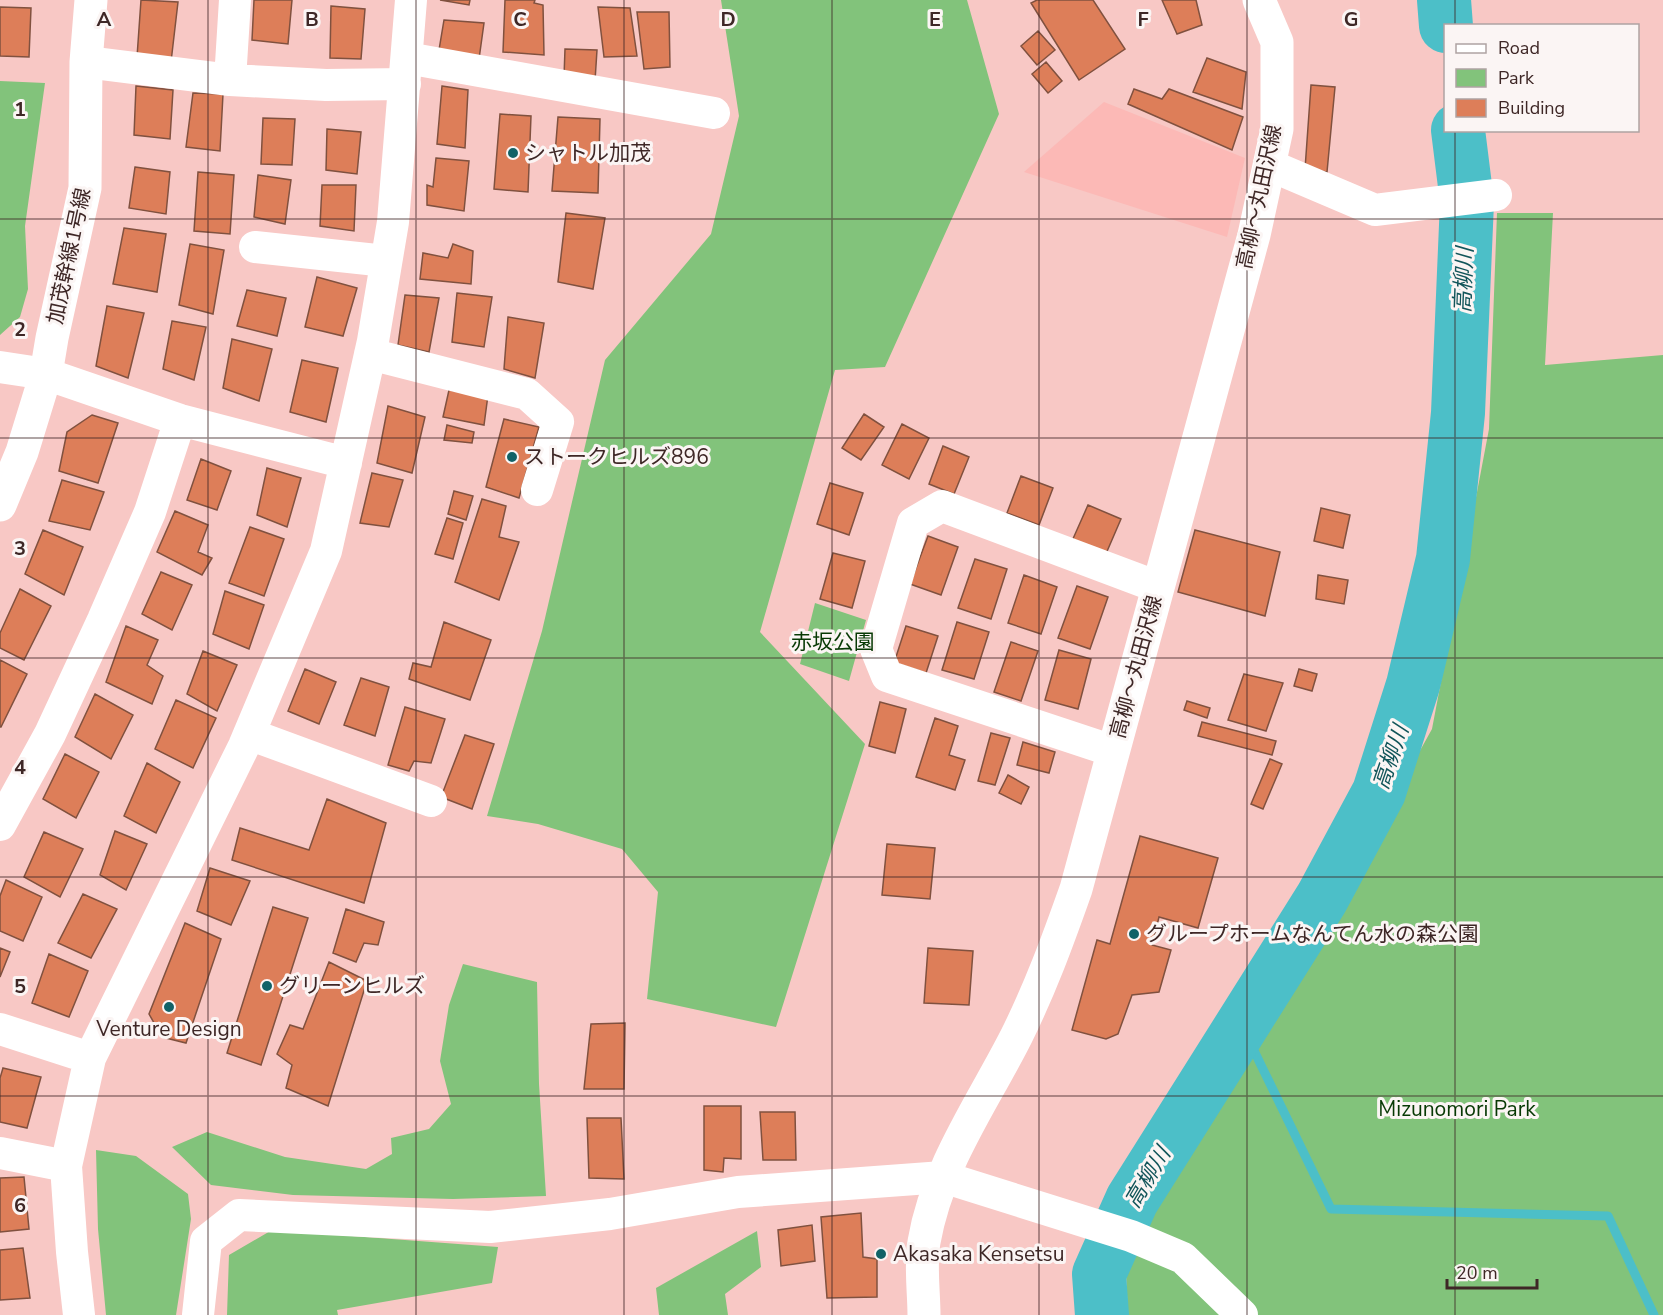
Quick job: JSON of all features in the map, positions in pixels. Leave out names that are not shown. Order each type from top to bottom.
[{"type":"street","name":"加茂幹線1号線","points":[[0,505],[21,452],[46,374],[85,188],[86,62],[91,0]]},
{"type":"street","points":[[231,80],[235,0]]},
{"type":"street","points":[[80,1315],[72,1252],[66,1166],[90,1058],[249,734],[326,551],[370,354],[393,222],[411,0]]},
{"type":"street","name":"高柳～丸田沢線","points":[[924,1315],[924,1243],[943,1176],[959,1140],[1015,1038],[1048,967],[1076,889],[1254,235],[1277,129],[1278,42],[1259,0]]},
{"type":"street","points":[[86,62],[231,80],[326,85],[406,71],[714,113]]},
{"type":"street","points":[[1269,165],[1375,210],[1496,195]]},
{"type":"street","points":[[255,247],[386,261]]},
{"type":"street","points":[[370,354],[527,394],[558,422],[537,490]]},
{"type":"street","points":[[0,367],[46,374],[180,420],[346,463]]},
{"type":"street","points":[[0,825],[50,734],[103,620],[150,512],[180,420]]},
{"type":"street","points":[[1113,751],[887,676],[876,649],[913,523],[942,506],[1158,587]]},
{"type":"street","points":[[249,734],[430,801]]},
{"type":"street","points":[[0,1029],[90,1058]]},
{"type":"street","points":[[0,1153],[66,1166]]},
{"type":"street","points":[[198,1315],[206,1241],[239,1215],[490,1227],[610,1214],[738,1192],[943,1176],[1131,1236],[1183,1258],[1242,1315]]},
{"type":"shaded area","points":[[1104,102],[1245,158],[1227,237],[1024,172]]},
{"type":"green space","points":[[721,0],[967,0],[999,114],[885,367],[835,370],[760,632],[865,744],[776,1027],[647,999],[658,892],[622,849],[538,824],[487,816],[542,631],[605,360],[711,234],[739,116]]},
{"type":"green space","points":[[0,81],[45,83],[25,226],[28,289],[20,317],[0,335]]},
{"type":"green space","name":"Mizunomori Park","points":[[1497,213],[1553,213],[1545,365],[1663,355],[1663,1315],[1128,1315],[1126,1274],[1147,1217],[1254,1050],[1432,729],[1489,429]]},
{"type":"green space","name":"赤坂公園","points":[[815,603],[866,620],[849,681],[800,664]]},
{"type":"green space","points":[[463,964],[537,982],[539,1084],[546,1196],[453,1199],[293,1195],[211,1185],[172,1147],[207,1132],[285,1157],[366,1169],[392,1154],[391,1138],[429,1129],[451,1104],[440,1061],[449,1005]]},
{"type":"green space","points":[[96,1150],[136,1156],[188,1194],[191,1219],[176,1315],[106,1315],[98,1229]]},
{"type":"green space","points":[[272,1230],[498,1247],[492,1283],[337,1310],[338,1315],[227,1315],[229,1255]]},
{"type":"green space","points":[[757,1231],[761,1267],[725,1294],[728,1315],[659,1315],[656,1288]]},
{"type":"building","points":[[141,0],[178,2],[171,62],[137,57]]},
{"type":"building","points":[[254,0],[292,0],[288,44],[252,40]]},
{"type":"building","points":[[440,0],[470,0],[469,5]]},
{"type":"building","points":[[505,0],[535,0],[534,3],[543,5],[544,55],[503,52]]},
{"type":"building","points":[[1037,0],[1093,0],[1125,49],[1079,80],[1031,3]]},
{"type":"building","points":[[1162,0],[1196,0],[1202,25],[1177,34]]},
{"type":"building","points":[[331,6],[365,9],[361,59],[330,58]]},
{"type":"building","points":[[0,7],[31,8],[29,57],[0,56]]},
{"type":"building","points":[[598,7],[630,8],[637,56],[604,57]]},
{"type":"building","points":[[637,12],[669,12],[670,67],[644,69]]},
{"type":"building","points":[[444,20],[484,23],[479,59],[439,50]]},
{"type":"building","points":[[1038,31],[1055,50],[1037,65],[1021,46]]},
{"type":"building","points":[[565,49],[597,50],[595,81],[564,77]]},
{"type":"building","points":[[1207,58],[1246,72],[1242,109],[1193,92]]},
{"type":"building","points":[[1046,62],[1062,81],[1048,93],[1032,74]]},
{"type":"building","points":[[1311,85],[1335,87],[1327,172],[1305,169]]},
{"type":"building","points":[[136,86],[173,90],[170,139],[134,135]]},
{"type":"building","points":[[442,86],[468,90],[465,148],[437,144]]},
{"type":"building","points":[[1134,89],[1162,99],[1169,89],[1243,117],[1232,150],[1128,104]]},
{"type":"building","points":[[193,93],[223,94],[220,151],[186,147]]},
{"type":"building","name":"シャトル加茂","points":[[500,114],[531,116],[528,192],[494,189]]},
{"type":"building","points":[[558,117],[600,119],[598,193],[552,191]]},
{"type":"building","points":[[263,118],[295,119],[292,165],[261,164]]},
{"type":"building","points":[[327,129],[361,132],[357,174],[326,170]]},
{"type":"building","points":[[436,158],[469,161],[464,211],[427,205],[427,185],[433,187]]},
{"type":"building","points":[[135,167],[170,172],[166,214],[129,208]]},
{"type":"building","points":[[198,172],[234,175],[230,234],[194,231]]},
{"type":"building","points":[[258,175],[291,180],[285,224],[254,217]]},
{"type":"building","points":[[322,185],[356,185],[354,231],[320,226]]},
{"type":"building","points":[[566,213],[605,218],[593,289],[558,282]]},
{"type":"building","points":[[124,228],[166,234],[157,292],[113,284]]},
{"type":"building","points":[[190,244],[224,250],[213,314],[179,305]]},
{"type":"building","points":[[453,244],[473,251],[471,284],[420,279],[423,253],[448,258]]},
{"type":"building","points":[[317,277],[357,288],[343,336],[305,327]]},
{"type":"building","points":[[247,290],[286,298],[277,336],[237,326]]},
{"type":"building","points":[[457,293],[492,297],[484,347],[452,342]]},
{"type":"building","points":[[405,295],[439,298],[429,352],[398,345]]},
{"type":"building","points":[[107,306],[144,313],[128,378],[96,366]]},
{"type":"building","points":[[508,317],[544,323],[535,378],[504,369]]},
{"type":"building","points":[[172,321],[206,327],[194,380],[163,369]]},
{"type":"building","points":[[232,339],[272,349],[259,401],[223,388]]},
{"type":"building","points":[[302,360],[338,368],[326,422],[290,412]]},
{"type":"building","points":[[449,390],[488,395],[484,425],[443,417]]},
{"type":"building","points":[[388,406],[425,417],[412,473],[377,463]]},
{"type":"building","points":[[864,414],[884,427],[861,460],[842,448]]},
{"type":"building","points":[[92,415],[118,423],[98,483],[59,471],[67,432]]},
{"type":"building","name":"ストークヒルズ896","points":[[504,419],[539,427],[519,498],[486,487]]},
{"type":"building","points":[[902,424],[929,438],[909,479],[882,465]]},
{"type":"building","points":[[447,425],[474,432],[472,443],[444,440]]},
{"type":"building","points":[[943,446],[969,457],[954,494],[929,484]]},
{"type":"building","points":[[201,459],[231,471],[217,510],[187,500]]},
{"type":"building","points":[[267,468],[301,478],[287,527],[257,515]]},
{"type":"building","points":[[372,473],[403,480],[389,527],[360,523]]},
{"type":"building","points":[[1021,476],[1053,488],[1039,525],[1007,513]]},
{"type":"building","points":[[62,480],[104,492],[90,530],[49,521]]},
{"type":"building","points":[[830,483],[863,493],[849,535],[817,524]]},
{"type":"building","points":[[454,491],[473,496],[466,520],[448,514]]},
{"type":"building","points":[[482,499],[506,506],[499,537],[519,542],[499,600],[455,582]]},
{"type":"building","points":[[1088,505],[1121,519],[1105,556],[1072,541]]},
{"type":"building","points":[[1321,508],[1350,515],[1343,548],[1314,541]]},
{"type":"building","points":[[175,511],[208,525],[198,552],[212,558],[202,575],[157,552]]},
{"type":"building","points":[[447,518],[463,523],[453,559],[435,554]]},
{"type":"building","points":[[250,527],[284,539],[264,596],[229,583]]},
{"type":"building","points":[[43,530],[83,547],[64,595],[25,574]]},
{"type":"building","points":[[1195,530],[1280,552],[1265,616],[1178,592]]},
{"type":"building","points":[[928,536],[958,547],[941,595],[910,584]]},
{"type":"building","points":[[833,553],[865,561],[852,608],[820,599]]},
{"type":"building","points":[[975,559],[1007,569],[991,619],[958,608]]},
{"type":"building","points":[[161,572],[192,585],[172,630],[142,614]]},
{"type":"building","points":[[1024,575],[1057,587],[1041,634],[1008,623]]},
{"type":"building","points":[[1318,575],[1348,580],[1344,604],[1316,599]]},
{"type":"building","points":[[1077,586],[1108,597],[1090,649],[1058,638]]},
{"type":"building","points":[[20,589],[51,606],[24,660],[0,648],[0,633]]},
{"type":"building","points":[[225,591],[264,605],[249,649],[213,634]]},
{"type":"building","points":[[444,622],[491,640],[470,700],[409,679],[413,663],[431,667]]},
{"type":"building","points":[[957,622],[989,632],[974,679],[942,670]]},
{"type":"building","points":[[126,626],[158,640],[147,665],[163,676],[152,704],[106,682]]},
{"type":"building","points":[[906,626],[938,636],[926,673],[894,663]]},
{"type":"building","points":[[1011,642],[1038,651],[1021,701],[994,692]]},
{"type":"building","points":[[1059,650],[1091,659],[1078,709],[1045,700]]},
{"type":"building","points":[[203,651],[237,665],[217,711],[187,694]]},
{"type":"building","points":[[0,660],[27,674],[1,727],[0,727]]},
{"type":"building","points":[[305,669],[336,682],[319,724],[288,711]]},
{"type":"building","points":[[1299,669],[1317,674],[1312,691],[1294,686]]},
{"type":"building","points":[[1244,674],[1283,683],[1266,731],[1228,720]]},
{"type":"building","points":[[361,678],[389,687],[375,736],[344,725]]},
{"type":"building","points":[[95,694],[133,715],[111,759],[75,737]]},
{"type":"building","points":[[176,700],[216,718],[193,768],[155,749]]},
{"type":"building","points":[[1187,701],[1210,708],[1207,718],[1184,710]]},
{"type":"building","points":[[880,702],[906,709],[895,753],[869,746]]},
{"type":"building","points":[[405,707],[445,719],[431,763],[414,761],[409,771],[388,765]]},
{"type":"building","points":[[935,718],[958,726],[949,755],[965,760],[955,790],[916,777]]},
{"type":"building","points":[[1202,722],[1276,741],[1272,755],[1198,736]]},
{"type":"building","points":[[991,733],[1010,738],[995,785],[978,781]]},
{"type":"building","points":[[465,735],[494,744],[472,809],[441,797]]},
{"type":"building","points":[[1023,742],[1055,752],[1049,773],[1017,765]]},
{"type":"building","points":[[65,754],[99,772],[76,818],[43,799]]},
{"type":"building","points":[[1270,759],[1282,764],[1263,809],[1251,804]]},
{"type":"building","points":[[147,763],[180,782],[156,833],[124,816]]},
{"type":"building","points":[[1008,775],[1029,787],[1021,804],[999,793]]},
{"type":"building","points":[[327,799],[386,823],[364,903],[232,860],[240,828],[309,850]]},
{"type":"building","points":[[115,831],[147,844],[126,890],[100,875]]},
{"type":"building","points":[[44,832],[83,849],[60,897],[24,877]]},
{"type":"building","name":"グループホームなんてん水の森公園","points":[[1140,836],[1218,858],[1198,928],[1159,917],[1152,945],[1171,950],[1159,992],[1132,995],[1118,1034],[1106,1039],[1072,1030],[1097,940],[1110,944]]},
{"type":"building","points":[[887,844],[935,848],[930,899],[882,895]]},
{"type":"building","points":[[210,868],[250,881],[231,925],[197,911]]},
{"type":"building","points":[[6,880],[42,897],[23,941],[0,931],[0,896]]},
{"type":"building","points":[[83,894],[117,909],[91,958],[58,943]]},
{"type":"building","name":"グリーンヒルズ","points":[[273,907],[308,918],[261,1065],[227,1053]]},
{"type":"building","points":[[346,909],[384,922],[378,945],[364,943],[356,962],[333,953]]},
{"type":"building","points":[[185,923],[221,939],[186,1043],[162,1037],[149,1014]]},
{"type":"building","points":[[0,948],[10,952],[0,977]]},
{"type":"building","points":[[928,948],[973,951],[969,1005],[924,1003]]},
{"type":"building","points":[[49,954],[88,971],[69,1017],[32,1003]]},
{"type":"building","points":[[329,962],[367,981],[328,1106],[286,1088],[292,1065],[277,1054],[290,1025],[303,1029]]},
{"type":"building","points":[[625,1023],[624,1089],[584,1089],[591,1024]]},
{"type":"building","points":[[3,1068],[41,1077],[27,1128],[0,1122],[0,1078]]},
{"type":"building","points":[[704,1106],[741,1106],[741,1159],[724,1158],[723,1172],[704,1170]]},
{"type":"building","points":[[760,1112],[795,1112],[796,1160],[763,1160]]},
{"type":"building","points":[[587,1118],[621,1118],[624,1179],[589,1178]]},
{"type":"building","points":[[24,1177],[29,1229],[0,1232],[0,1178]]},
{"type":"building","points":[[861,1213],[863,1257],[877,1259],[877,1297],[827,1298],[821,1217]]},
{"type":"building","points":[[812,1225],[815,1261],[781,1266],[778,1230]]},
{"type":"building","points":[[23,1248],[30,1298],[0,1300],[0,1250]]},
{"type":"waterway","name":"高柳川","points":[[1444,0],[1446,24]]},
{"type":"waterway","name":"高柳川","points":[[1102,1315],[1099,1274],[1132,1200],[1322,898],[1379,792],[1413,685],[1443,559],[1458,413],[1467,202],[1458,132]]},
{"type":"waterway","points":[[1242,1026],[1331,1209],[1608,1216],[1654,1315]]},
{"type":"place","name":"シャトル加茂","points":[[513,153]]},
{"type":"place","name":"ストークヒルズ896","points":[[512,457]]},
{"type":"place","name":"グループホームなんてん水の森公園","points":[[1134,934]]},
{"type":"place","name":"グリーンヒルズ","points":[[267,986]]},
{"type":"place","name":"Venture Design","points":[[169,1007]]},
{"type":"place","name":"Akasaka Kensetsu","points":[[881,1254]]}]
